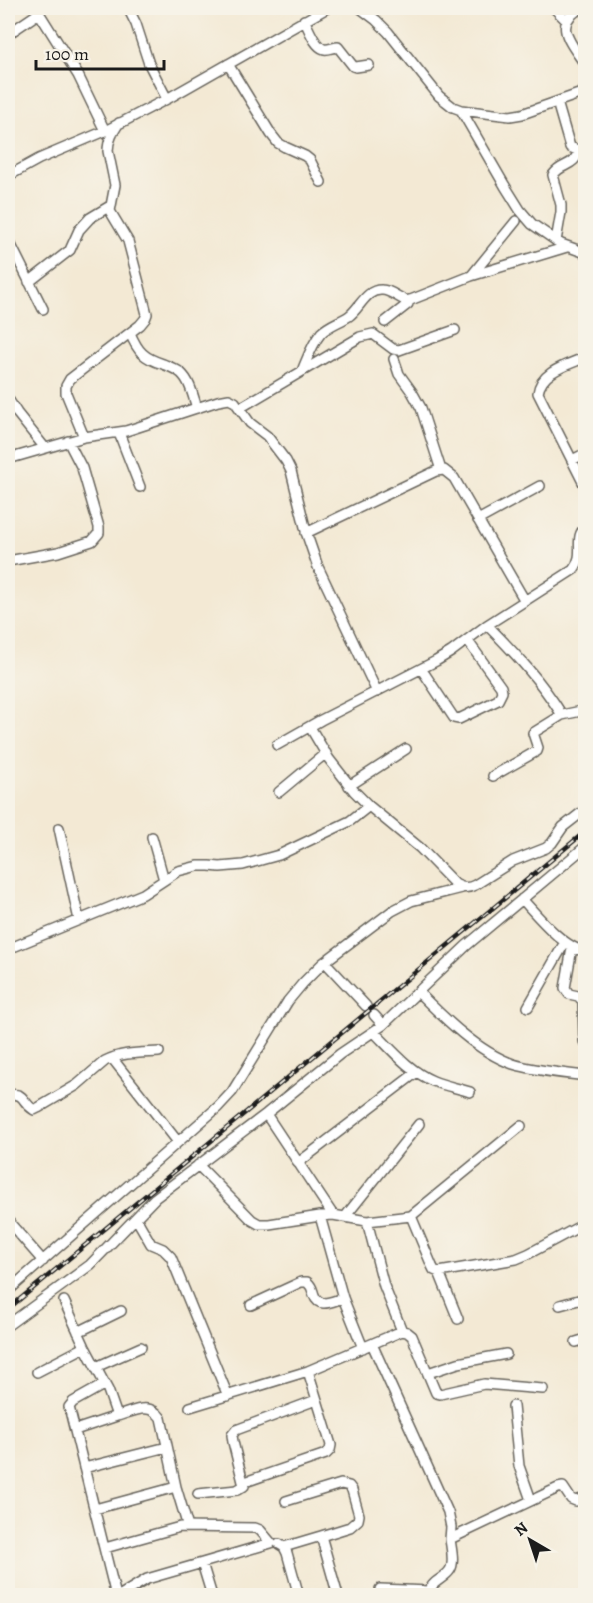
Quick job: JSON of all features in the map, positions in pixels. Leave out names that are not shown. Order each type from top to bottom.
[{"type":"street","points":[[128,8],[154,74],[167,99]]},
{"type":"street","points":[[8,176],[167,99],[327,8]]},
{"type":"street","points":[[360,8],[388,32],[439,96],[461,110],[510,116],[557,102],[585,90]]},
{"type":"street","points":[[555,8],[566,20],[568,38],[585,66]]},
{"type":"street","points":[[566,20],[582,8]]},
{"type":"street","points":[[8,34],[38,10],[78,75],[105,131]]},
{"type":"street","points":[[304,20],[321,48],[338,47],[352,66],[369,65]]},
{"type":"street","points":[[228,64],[278,143],[310,160],[321,183]]},
{"type":"street","points":[[557,102],[568,143],[573,150],[582,148]]},
{"type":"street","points":[[461,110],[520,210],[532,224],[556,241],[585,253]]},
{"type":"street","points":[[84,437],[66,393],[66,386],[70,379],[146,319],[147,314],[128,241],[110,211],[115,184],[108,145],[119,123]]},
{"type":"street","points":[[556,241],[561,205],[553,175],[556,170],[575,161],[582,148]]},
{"type":"street","points":[[29,282],[70,250],[80,230],[90,218],[110,206]]},
{"type":"street","points":[[471,276],[516,221]]},
{"type":"street","points":[[8,239],[44,309]]},
{"type":"street","points":[[302,371],[321,334],[328,327],[349,316],[373,291],[381,290],[409,300],[471,276],[567,247]]},
{"type":"street","points":[[385,322],[408,304],[409,300]]},
{"type":"street","points":[[240,408],[368,334],[373,334],[393,349],[399,350],[455,330]]},
{"type":"street","points":[[130,333],[140,352],[150,360],[174,368],[182,374],[197,408]]},
{"type":"street","points":[[585,357],[543,379],[538,393],[585,488]]},
{"type":"street","points":[[394,359],[399,374],[421,408],[441,470]]},
{"type":"street","points":[[8,399],[45,448]]},
{"type":"street","points":[[8,459],[84,437],[119,433],[218,401],[229,399],[235,402],[250,423],[267,436],[278,449],[291,471],[306,532],[318,567],[377,692]]},
{"type":"street","points":[[119,433],[140,487]]},
{"type":"street","points":[[8,561],[58,552],[92,541],[99,533],[87,480],[68,441]]},
{"type":"street","points":[[572,460],[585,453]]},
{"type":"street","points":[[306,532],[444,470],[454,478],[525,601]]},
{"type":"street","points":[[478,520],[540,486]]},
{"type":"street","points":[[277,745],[321,720],[422,670],[573,570],[580,558],[579,536],[585,527]]},
{"type":"street","points":[[487,625],[522,660],[549,693],[562,716]]},
{"type":"street","points":[[422,670],[453,718],[459,719],[498,700],[502,692],[501,687],[467,640]]},
{"type":"street","points":[[493,776],[537,751],[533,733],[562,716],[585,710]]},
{"type":"street","points":[[310,727],[349,786],[462,888]]},
{"type":"street","points":[[349,786],[406,748]]},
{"type":"street","points":[[279,792],[326,753]]},
{"type":"street","points":[[8,949],[143,894],[178,871],[209,866],[232,867],[279,855],[350,821],[369,806]]},
{"type":"street","points":[[8,1291],[218,1107],[232,1092],[288,1001],[303,983],[326,962],[392,911],[411,901],[469,888],[513,861],[546,848],[563,827],[585,809]]},
{"type":"street","points":[[59,828],[79,920]]},
{"type":"street","points":[[152,837],[164,880]]},
{"type":"street","points":[[8,1324],[90,1265],[155,1198],[266,1114],[340,1054],[383,1025],[466,946],[585,846]]},
{"type":"street","points":[[522,899],[568,945],[579,951],[585,951]]},
{"type":"street","points":[[528,1007],[568,945]]},
{"type":"street","points":[[568,945],[566,988],[569,994],[578,996],[582,1001],[584,1041]]},
{"type":"street","points":[[326,962],[366,1006]]},
{"type":"street","points":[[418,992],[463,1034],[499,1058],[526,1067],[585,1077]]},
{"type":"street","points":[[374,1015],[383,1025]]},
{"type":"street","points":[[374,1032],[417,1072],[435,1082],[470,1092]]},
{"type":"street","points":[[8,1095],[23,1096],[34,1110],[64,1094],[105,1061],[124,1054],[159,1052]]},
{"type":"street","points":[[112,1058],[178,1142]]},
{"type":"street","points":[[298,1163],[417,1072]]},
{"type":"street","points":[[266,1114],[333,1215]]},
{"type":"street","points":[[345,1217],[419,1125]]},
{"type":"street","points":[[198,1165],[252,1220],[259,1224],[333,1215],[367,1221],[411,1216],[521,1126]]},
{"type":"street","points":[[320,1216],[343,1298],[448,1512],[451,1527],[452,1566],[450,1571],[430,1587],[430,1593],[380,1589]]},
{"type":"street","points":[[411,1216],[432,1266],[439,1272],[516,1259],[585,1223]]},
{"type":"street","points":[[136,1218],[151,1244],[163,1249],[171,1257],[228,1396]]},
{"type":"street","points":[[8,1221],[43,1261]]},
{"type":"street","points":[[367,1221],[384,1286],[402,1331]]},
{"type":"street","points":[[439,1272],[458,1319]]},
{"type":"street","points":[[251,1305],[301,1282],[311,1285],[318,1303],[323,1304],[343,1298]]},
{"type":"street","points":[[560,1305],[585,1298]]},
{"type":"street","points":[[64,1301],[105,1384],[117,1416]]},
{"type":"street","points":[[78,1332],[121,1311]]},
{"type":"street","points":[[190,1407],[308,1371],[402,1331],[412,1336],[435,1391],[440,1394],[484,1384],[543,1389]]},
{"type":"street","points":[[37,1372],[85,1347]]},
{"type":"street","points":[[96,1367],[141,1347]]},
{"type":"street","points":[[428,1373],[458,1363],[506,1354]]},
{"type":"street","points":[[244,1482],[326,1454],[330,1450],[331,1446],[308,1371]]},
{"type":"street","points":[[105,1384],[73,1402],[69,1407],[117,1596],[147,1579],[271,1543],[278,1543],[284,1547],[298,1596]]},
{"type":"street","points":[[198,1494],[237,1490],[244,1485],[233,1442],[232,1435],[236,1430],[316,1400]]},
{"type":"street","points":[[513,1406],[519,1466],[531,1500]]},
{"type":"street","points":[[75,1430],[142,1408],[153,1410],[160,1418],[188,1527]]},
{"type":"street","points":[[84,1468],[167,1447]]},
{"type":"street","points":[[284,1547],[350,1527],[358,1520],[359,1515],[352,1490],[349,1486],[341,1484],[286,1501]]},
{"type":"street","points":[[95,1509],[176,1487]]},
{"type":"street","points":[[450,1539],[558,1488],[563,1487],[571,1499],[576,1501],[585,1497]]},
{"type":"street","points":[[105,1548],[171,1529],[188,1527],[255,1528],[260,1530],[271,1543]]},
{"type":"street","points":[[321,1536],[338,1596]]},
{"type":"street","points":[[202,1563],[212,1596]]},
{"type":"railway","points":[[8,1309],[586,831]]}]
